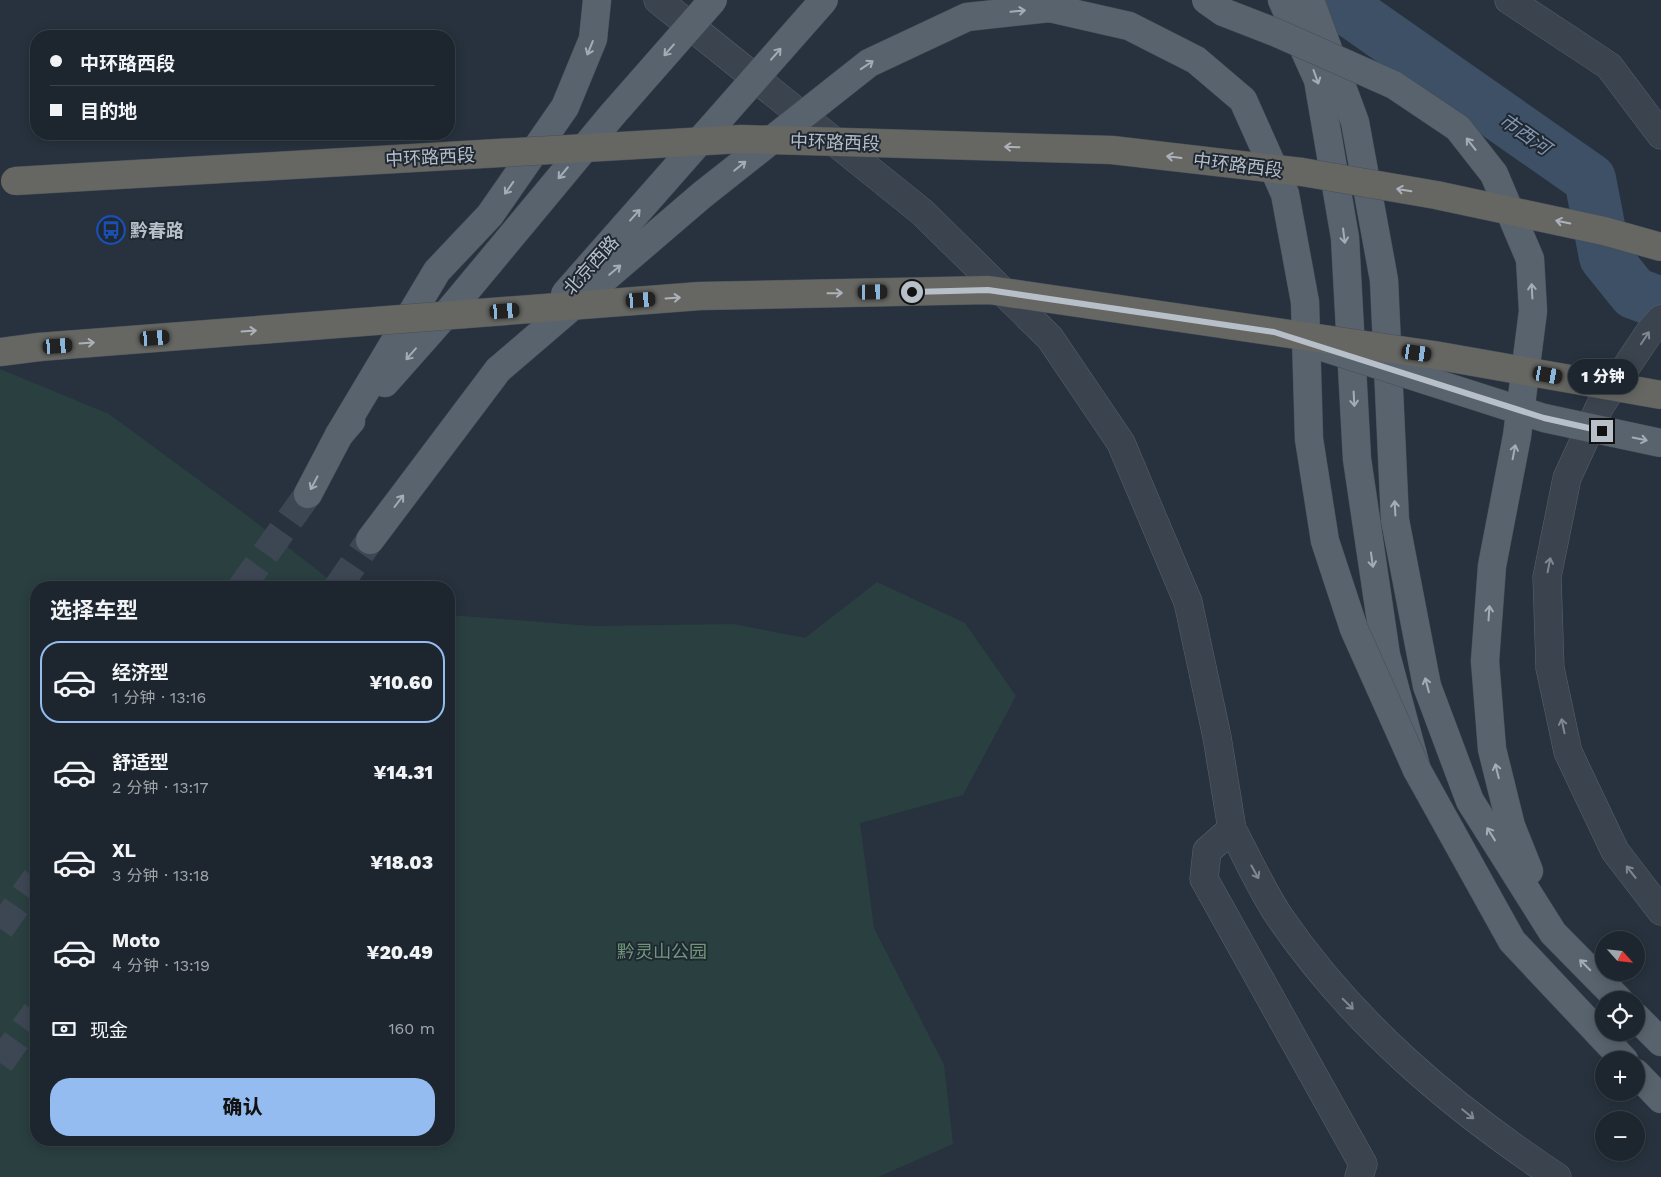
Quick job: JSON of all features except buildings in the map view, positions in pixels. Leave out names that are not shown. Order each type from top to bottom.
[{"type":"highway","name":"中环路西段","points":[[7,181],[741,139],[1112,150],[1302,172],[1436,195],[1604,231],[1661,247]]},
{"type":"highway","points":[[0,352],[39,347],[700,296],[988,290],[1434,356],[1661,395]]},
{"type":"main road","points":[[308,494],[339,435],[436,272],[490,215],[565,107],[593,39],[597,0]]},
{"type":"main road","points":[[339,435],[454,304],[612,115],[713,0]]},
{"type":"main road","name":"北京西路","points":[[370,540],[498,370],[824,0]]},
{"type":"main road","points":[[1206,0],[1223,12],[1277,33],[1394,85],[1458,128],[1494,174],[1530,259],[1533,311],[1517,436],[1492,566],[1485,661],[1494,759],[1511,826],[1553,933]]},
{"type":"main road","points":[[1282,0],[1318,80],[1345,238],[1358,469],[1386,655],[1417,770]]},
{"type":"main road","points":[[1310,0],[1355,122],[1384,280],[1395,520],[1427,686],[1470,801],[1553,933],[1610,991]]},
{"type":"main road","points":[[498,370],[702,195],[869,63],[967,17],[1050,8],[1129,26],[1196,60],[1243,100],[1285,194],[1305,302],[1309,439],[1325,541],[1354,629],[1417,770],[1512,941],[1616,1051]]},
{"type":"main road","points":[[1604,231],[1661,238]]},
{"type":"main road","points":[[1274,332],[1544,418],[1661,443]]},
{"type":"main road","points":[[1645,1026],[1661,1042]]},
{"type":"main road","points":[[1645,1082],[1661,1099]]},
{"type":"street","points":[[658,0],[922,212],[1050,338],[1121,443],[1188,602],[1218,737],[1232,829],[1278,915],[1339,996],[1418,1074],[1495,1136],[1557,1177]]},
{"type":"street","points":[[1510,0],[1609,66],[1661,135]]},
{"type":"street","points":[[1661,319],[1651,330],[1600,406],[1567,478],[1547,577],[1550,668],[1568,752],[1615,851],[1661,911]]},
{"type":"street","points":[[1232,829],[1207,851],[1204,879],[1363,1164],[1359,1177]]},
{"type":"green space","name":"黔灵山公园","points":[[0,369],[109,414],[245,514],[331,581],[30,581],[30,1146],[455,1146],[455,615],[592,626],[734,624],[805,638],[877,582],[965,623],[1016,696],[963,795],[860,823],[874,928],[944,1065],[953,1144],[878,1177],[0,1177]]},
{"type":"waterway","name":"市西河","points":[[1334,0],[1590,179],[1605,257],[1634,293],[1661,303]]},
{"type":"tunnel","points":[[246,581],[308,494]]},
{"type":"tunnel","points":[[342,581],[370,540]]},
{"type":"tunnel","points":[[0,929],[30,886]]},
{"type":"tunnel","points":[[0,1063],[30,1020]]},
{"type":"place","name":"黔春路","points":[[111,230]]},
{"type":"route","points":[[912,292],[988,290],[1274,332],[1544,418],[1602,431]]}]
